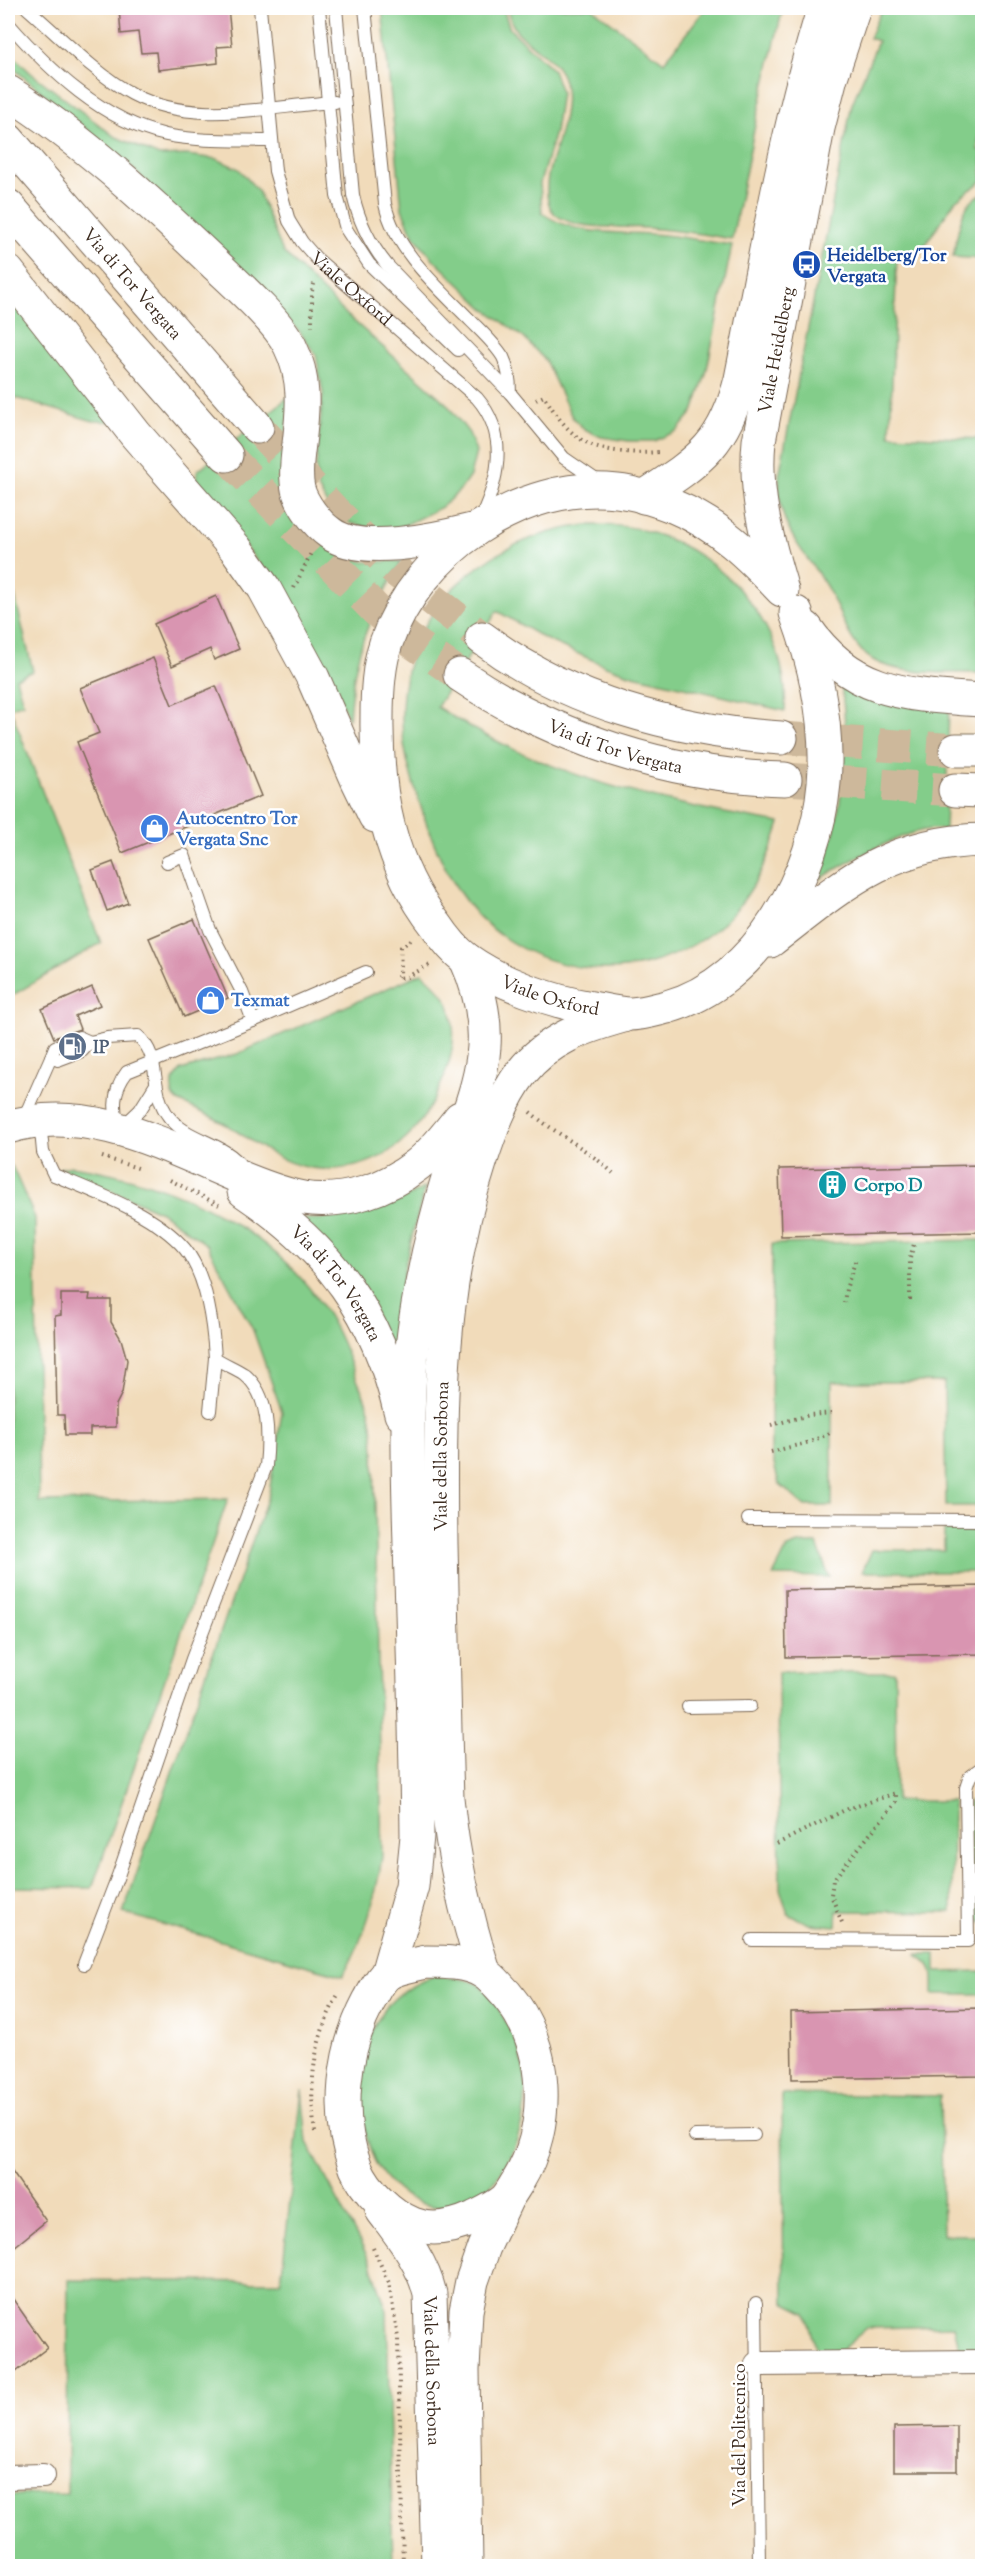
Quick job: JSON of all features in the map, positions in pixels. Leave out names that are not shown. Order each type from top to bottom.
[{"type":"street","name":"Viale Heidelberg","points":[[630,494],[701,457],[721,434],[731,415],[741,379],[791,127],[808,57],[824,8]]},
{"type":"street","name":"Viale Heidelberg","points":[[789,601],[760,507],[759,441],[816,139],[831,77],[854,8]]},
{"type":"street","points":[[8,92],[51,122],[141,194],[241,288],[289,343],[300,370],[302,393],[297,454],[298,490],[304,502],[324,528],[344,540],[375,544],[436,538],[476,529]]},
{"type":"street","name":"Via di Tor Vergata","points":[[8,140],[257,427]]},
{"type":"street","points":[[8,206],[226,455]]},
{"type":"street","points":[[8,272],[136,435],[236,549],[264,588],[313,678],[357,779],[392,844]]},
{"type":"street","name":"Viale Oxford","points":[[588,491],[630,494],[676,508],[714,527],[744,550],[789,601],[815,674],[823,729],[824,778],[819,818],[804,866],[787,901],[767,932],[728,974],[703,992],[677,1004],[630,1014],[577,1005],[546,996],[502,979],[466,959],[429,916],[403,871],[392,844],[380,788],[377,750],[378,685],[385,645],[395,623],[425,576],[441,558],[476,529],[517,507],[539,500],[588,491]]},
{"type":"street","points":[[789,601],[820,646],[863,679],[894,692],[982,700]]},
{"type":"street","name":"Via di Tor Vergata","points":[[482,638],[511,659],[549,679],[639,715],[721,732],[781,738]]},
{"type":"street","name":"Via di Tor Vergata","points":[[460,675],[513,707],[624,752],[705,773],[785,779]]},
{"type":"street","points":[[728,974],[863,872],[895,856],[927,846],[982,840]]},
{"type":"street","name":"Viale della Sorbona","points":[[438,2566],[430,2294],[416,2256],[359,2174],[350,2149],[346,2128],[345,2088],[356,2031],[370,2000],[387,1974],[412,1886],[417,1836],[407,1439],[414,1337],[428,1256],[451,1166],[483,1066],[485,1022],[476,983],[466,959]]},
{"type":"street","name":"Viale della Sorbona","points":[[465,2566],[463,2370],[466,2311],[472,2281],[484,2247],[506,2200],[522,2174],[537,2138],[541,2095],[533,2043],[523,2018],[500,1987],[484,1972],[463,1898],[451,1838],[447,1798],[440,1432],[443,1353],[457,1251],[466,1210],[483,1153],[509,1094],[523,1071],[559,1040],[591,1025],[630,1014]]},
{"type":"street","name":"Via di Tor Vergata","points":[[21,1124],[82,1122],[120,1129],[173,1148],[277,1192],[304,1198],[343,1197],[370,1191],[394,1180],[419,1163],[473,1103]]},
{"type":"street","name":"Via di Tor Vergata","points":[[212,1165],[299,1232],[338,1275],[361,1309],[380,1350],[393,1382],[407,1439]]},
{"type":"street","points":[[387,1974],[416,1964],[446,1962],[484,1972]]},
{"type":"street","points":[[369,2191],[406,2221],[432,2229],[465,2222],[506,2200]]},
{"type":"street","points":[[757,2364],[982,2362]]},
{"type":"street","points":[[8,2477],[43,2476]]},
{"type":"lane","points":[[27,8],[98,69],[132,94],[166,108],[207,112],[345,102]]},
{"type":"lane","name":"Viale Oxford","points":[[260,8],[275,171],[284,208],[302,242],[325,266],[477,398],[489,413],[496,431],[498,464],[490,496],[476,529]]},
{"type":"lane","name":"Viale Oxford","points":[[319,8],[337,196],[346,229],[355,246],[369,264],[479,369],[510,393]]},
{"type":"lane","name":"Viale Oxford","points":[[336,8],[353,195],[360,220],[371,244],[387,265],[510,393],[564,458],[586,475],[630,494]]},
{"type":"lane","points":[[365,8],[384,192],[390,222],[427,275],[499,351],[508,368],[510,393]]},
{"type":"lane","points":[[8,22],[78,90],[124,119],[152,130],[178,136],[272,141]]},
{"type":"lane","points":[[167,862],[184,855],[210,930],[242,992],[253,1021]]},
{"type":"lane","points":[[154,1086],[141,1110],[120,1129],[114,1106],[121,1080],[127,1072],[366,972]]},
{"type":"lane","points":[[210,1411],[215,1358],[213,1324],[200,1278],[186,1250],[167,1232],[147,1219],[54,1175],[43,1152],[21,1124],[51,1057],[58,1060],[82,1051],[90,1042],[107,1038],[138,1036],[147,1044],[153,1061],[154,1086],[159,1103],[170,1119],[186,1131],[232,1155],[250,1181]]},
{"type":"lane","points":[[84,1964],[192,1659],[266,1466],[268,1447],[266,1414],[256,1387],[244,1374],[215,1358]]},
{"type":"lane","points":[[748,1519],[982,1520]]},
{"type":"lane","points":[[688,1707],[750,1706]]},
{"type":"lane","points":[[752,1940],[968,1941],[966,1788],[970,1776],[982,1767]]},
{"type":"lane","points":[[695,2136],[754,2135]]},
{"type":"lane","name":"Via del Politecnico","points":[[756,2303],[759,2566]]},
{"type":"path","points":[[310,333],[313,316],[312,291],[315,281]]},
{"type":"path","points":[[523,408],[544,396],[565,426],[590,446],[643,453],[662,450]]},
{"type":"path","points":[[292,598],[294,588],[313,547]]},
{"type":"path","points":[[411,940],[400,947],[400,974],[397,978],[414,974],[432,963]]},
{"type":"path","points":[[509,1094],[547,1127],[594,1155],[613,1173]]},
{"type":"path","points":[[101,1156],[143,1169]]},
{"type":"path","points":[[163,1177],[222,1206]]},
{"type":"path","points":[[910,1300],[910,1258],[914,1244]]},
{"type":"path","points":[[844,1304],[846,1289],[856,1259]]},
{"type":"path","points":[[771,1425],[810,1415],[832,1413]]},
{"type":"path","points":[[771,1452],[810,1442],[832,1432]]},
{"type":"path","points":[[777,1844],[845,1810],[896,1793],[896,1802],[833,1880],[831,1896],[843,1923],[843,1940]]},
{"type":"path","points":[[316,2134],[312,2106],[313,2075],[318,2043],[331,2007],[342,1988]]},
{"type":"path","points":[[371,2245],[389,2283],[397,2327],[403,2566]]},
{"type":"green space","points":[[382,8],[503,8],[510,29],[553,70],[561,92],[555,132],[540,183],[542,213],[556,221],[585,230],[672,236],[732,245],[706,374],[693,412],[677,431],[654,441],[629,441],[601,437],[584,429],[572,417],[545,360],[523,337],[484,308],[434,260],[413,235],[402,209]]},
{"type":"green space","points":[[506,8],[592,8],[664,62],[706,8],[783,8],[755,125],[732,239],[657,229],[587,226],[565,220],[552,211],[547,197],[547,186],[564,118],[566,94],[564,82],[550,59],[515,29]]},
{"type":"green space","points":[[882,8],[982,8],[982,73],[978,150],[982,151],[982,181],[955,201],[921,251],[897,254],[890,435],[982,439],[982,673],[897,669],[873,660],[865,654],[852,638],[829,591],[794,538],[780,503],[779,475],[852,104],[878,41],[869,38]]},
{"type":"green space","points":[[8,51],[31,73],[114,136],[159,156],[187,155],[217,159],[239,169],[258,191],[283,252],[347,315],[446,403],[469,433],[476,452],[470,476],[461,489],[442,507],[395,530],[369,528],[350,523],[328,506],[318,488],[316,468],[323,393],[316,355],[300,332],[126,162],[8,64]]},
{"type":"green space","points":[[982,194],[982,259],[953,257],[964,212],[974,198]]},
{"type":"green space","points":[[8,272],[126,422],[93,421],[16,398],[8,399]]},
{"type":"green space","points":[[291,395],[285,438],[335,552],[364,562],[402,561],[380,600],[364,637],[354,675],[349,720],[333,683],[292,607],[196,482],[197,471]]},
{"type":"green space","points":[[586,525],[634,528],[677,543],[703,558],[727,577],[748,599],[765,625],[777,652],[784,681],[785,711],[629,674],[547,640],[497,611],[437,707],[477,731],[518,751],[602,783],[689,806],[780,823],[772,847],[751,889],[738,908],[722,924],[684,950],[660,960],[633,967],[605,969],[577,967],[549,960],[523,949],[499,934],[478,915],[454,883],[433,840],[411,775],[402,730],[405,680],[416,645],[432,614],[455,586],[482,564],[514,546],[549,533]]},
{"type":"green space","points":[[8,568],[33,671],[16,678],[23,703],[10,708],[101,943],[8,998]]},
{"type":"green space","points":[[840,680],[949,708],[945,831],[934,829],[918,831],[901,837],[863,854],[820,879],[834,831],[843,781],[845,730]]},
{"type":"green space","points":[[422,973],[442,993],[450,1008],[453,1026],[451,1053],[443,1079],[424,1117],[397,1146],[381,1156],[363,1164],[343,1168],[321,1169],[294,1164],[271,1153],[227,1125],[178,1101],[172,1095],[173,1081],[181,1070],[237,1054]]},
{"type":"green space","points":[[12,1166],[35,1218],[39,1502],[228,1499],[92,1888],[8,1887],[8,1168]]},
{"type":"green space","points":[[72,1166],[110,1173],[186,1198],[222,1216],[256,1238],[286,1263],[313,1292],[337,1332],[367,1405],[372,1425],[374,1451],[382,1857],[368,1918],[343,1976],[123,1913],[269,1493],[282,1412],[253,1330],[207,1245],[161,1212],[60,1168]]},
{"type":"green space","points":[[425,1187],[405,1264],[392,1350],[303,1219],[339,1218],[367,1213]]},
{"type":"green space","points":[[982,1240],[982,1506],[946,1506],[944,1382],[832,1382],[832,1506],[805,1506],[779,1484],[771,1452],[772,1244]]},
{"type":"green space","points":[[944,1530],[982,1531],[982,1572],[862,1572],[872,1550],[944,1550]]},
{"type":"green space","points":[[798,1544],[817,1544],[829,1577],[773,1576],[787,1548]]},
{"type":"green space","points":[[778,1672],[895,1672],[896,1801],[953,1801],[952,1912],[837,1911],[836,1926],[809,1924],[788,1914],[780,1889]]},
{"type":"green space","points":[[969,1801],[982,1801],[982,1923],[971,1913]]},
{"type":"green space","points":[[915,1954],[936,1954],[936,1972],[982,1971],[982,1994],[933,1994],[932,1970],[927,1962]]},
{"type":"green space","points":[[434,1976],[468,1980],[488,1992],[513,2035],[522,2059],[525,2076],[525,2099],[521,2124],[514,2148],[502,2171],[487,2189],[468,2202],[446,2207],[420,2203],[404,2195],[390,2183],[374,2160],[362,2114],[362,2073],[365,2053],[380,2016],[402,1993]]},
{"type":"green space","points":[[302,2090],[307,2142],[371,2263],[387,2311],[393,2566],[8,2566],[8,2495],[67,2494],[68,2280],[281,2282]]},
{"type":"green space","points":[[782,2094],[940,2096],[943,2235],[982,2235],[982,2349],[960,2350],[954,2326],[867,2328],[840,2351],[817,2352],[806,2313],[784,2302]]},
{"type":"building","points":[[119,8],[228,8],[232,46],[217,47],[218,63],[158,70],[156,52],[141,53],[138,32],[121,34]]},
{"type":"building","points":[[216,596],[239,649],[214,660],[210,649],[172,666],[154,624]]},
{"type":"building","points":[[153,658],[172,705],[216,686],[261,796],[122,853],[77,742],[99,733],[80,688]]},
{"type":"building","points":[[113,862],[128,903],[107,911],[92,870]]},
{"type":"building","points":[[194,919],[228,998],[184,1017],[149,938]]},
{"type":"building","points":[[92,987],[100,1005],[75,1016],[80,1029],[54,1038],[42,1009]]},
{"type":"building","points":[[982,1165],[982,1232],[781,1236],[779,1169]]},
{"type":"building","points":[[61,1294],[90,1294],[89,1300],[111,1300],[111,1322],[121,1339],[127,1360],[122,1393],[116,1405],[116,1427],[90,1428],[90,1435],[65,1435],[64,1415],[57,1415],[55,1316],[61,1315]]},
{"type":"building","points":[[982,1586],[982,1654],[786,1657],[785,1590]]},
{"type":"building","points":[[982,2008],[982,2076],[792,2079],[791,2012]]},
{"type":"building","points":[[8,2166],[46,2221],[8,2252]]},
{"type":"building","points":[[8,2292],[47,2348],[8,2378]]},
{"type":"building","points":[[957,2426],[957,2471],[894,2471],[894,2427]]},
{"type":"tunnel","points":[[257,427],[333,510],[396,571],[482,638]]},
{"type":"tunnel","points":[[226,455],[376,610],[408,639],[460,675]]},
{"type":"tunnel","points":[[781,738],[956,750]]},
{"type":"tunnel","points":[[785,779],[955,790]]},
{"type":"place","name":"Heidelberg/Tor Vergata","points":[[806,265]]},
{"type":"place","name":"Autocentro Tor Vergata Snc","points":[[155,828]]},
{"type":"place","name":"Texmat","points":[[210,1000]]},
{"type":"place","name":"IP","points":[[72,1047]]},
{"type":"place","name":"Corpo D","points":[[833,1185]]}]
